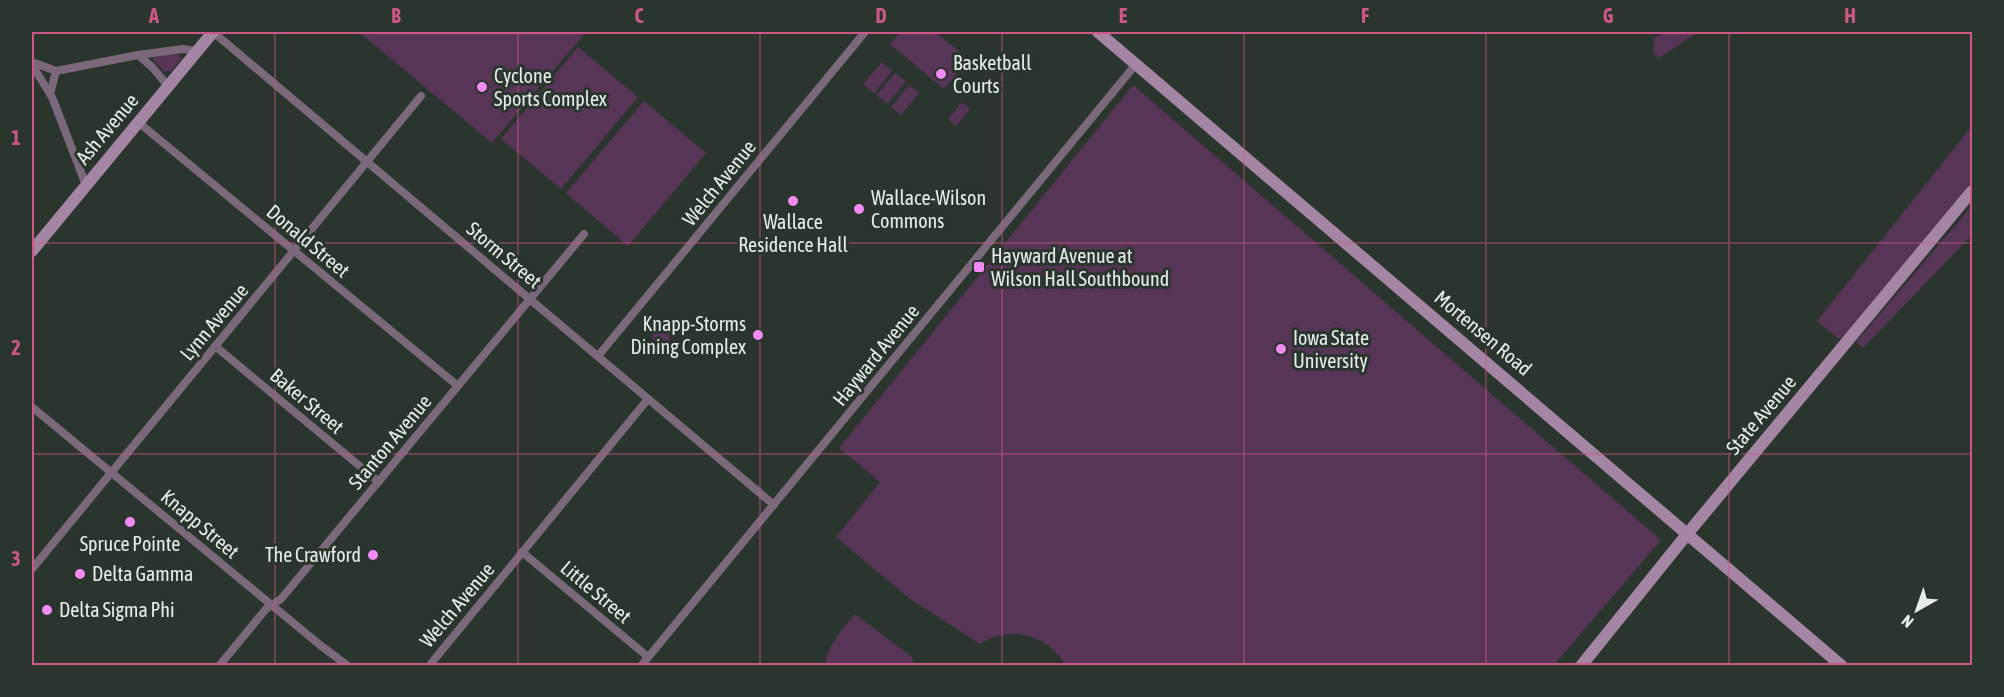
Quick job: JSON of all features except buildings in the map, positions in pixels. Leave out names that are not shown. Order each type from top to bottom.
[{"type":"street","name":"Storm Street","points":[[213,32],[774,505]]},
{"type":"street","name":"Ash Avenue","points":[[32,251],[213,32]]},
{"type":"street","name":"Welch Avenue","points":[[598,356],[865,32]]},
{"type":"street","name":"Mortensen Road","points":[[1098,32],[1688,532],[1842,666]]},
{"type":"street","points":[[32,63],[56,71],[90,63],[183,49],[197,51]]},
{"type":"street","points":[[138,56],[152,67],[168,86]]},
{"type":"street","points":[[32,63],[50,94],[86,185]]},
{"type":"street","name":"Hayward Avenue","points":[[641,666],[1136,64]]},
{"type":"street","points":[[50,94],[56,71]]},
{"type":"street","name":"Lynn Avenue","points":[[32,569],[421,96]]},
{"type":"street","name":"Donald Street","points":[[138,122],[458,386]]},
{"type":"street","name":"State Avenue","points":[[1581,666],[1688,532],[1972,191]]},
{"type":"street","name":"Stanton Avenue","points":[[219,666],[271,604],[281,599],[584,234]]},
{"type":"street","name":"Baker Street","points":[[215,346],[379,482]]},
{"type":"street","name":"Welch Avenue","points":[[429,666],[648,399]]},
{"type":"street","name":"Knapp Street","points":[[32,407],[348,666]]},
{"type":"street","name":"Little Street","points":[[522,552],[648,657]]},
{"type":"shaded area","name":"Cyclone Sports Complex","points":[[359,32],[586,32],[492,143]]},
{"type":"shaded area","name":"Basketball Courts","points":[[901,32],[935,32],[969,59],[944,89],[890,44]]},
{"type":"shaded area","points":[[1662,32],[1698,32],[1659,58],[1653,52],[1654,39]]},
{"type":"shaded area","points":[[578,47],[638,97],[561,189],[501,139]]},
{"type":"shaded area","points":[[177,54],[181,59],[171,71],[165,72],[153,60],[154,58]]},
{"type":"shaded area","points":[[882,62],[892,71],[874,93],[863,84]]},
{"type":"shaded area","points":[[895,73],[906,82],[887,104],[877,95]]},
{"type":"shaded area","points":[[909,85],[919,93],[901,115],[891,107]]},
{"type":"shaded area","points":[[1133,85],[1661,540],[1554,665],[1065,665],[1049,646],[1027,636],[1003,635],[980,644],[909,598],[836,537],[880,482],[839,448]]},
{"type":"shaded area","points":[[644,101],[706,153],[628,246],[566,193]]},
{"type":"shaded area","points":[[962,102],[970,109],[956,126],[948,119]]},
{"type":"shaded area","points":[[1972,126],[1972,181],[1843,338],[1839,339],[1817,321]]},
{"type":"shaded area","points":[[1972,206],[1972,235],[1863,348],[1856,342]]},
{"type":"shaded area","points":[[661,329],[667,332],[670,338],[667,344],[661,347],[655,344],[652,338],[655,332]]},
{"type":"shaded area","points":[[855,614],[912,657],[914,665],[825,665],[832,644]]},
{"type":"place","name":"Basketball Courts","points":[[941,74]]},
{"type":"place","name":"Cyclone Sports Complex","points":[[482,87]]},
{"type":"place","name":"Wallace Residence Hall","points":[[793,201]]},
{"type":"place","name":"Wallace-Wilson Commons","points":[[859,209]]},
{"type":"place","name":"Hayward Avenue at Wilson Hall Southbound","points":[[979,267]]},
{"type":"place","name":"Knapp-Storms Dining Complex","points":[[758,335]]},
{"type":"place","name":"Iowa State University","points":[[1281,349]]},
{"type":"place","name":"Spruce Pointe","points":[[130,522]]},
{"type":"place","name":"The Crawford","points":[[373,555]]},
{"type":"place","name":"Delta Gamma","points":[[80,574]]},
{"type":"place","name":"Delta Sigma Phi","points":[[47,610]]}]
